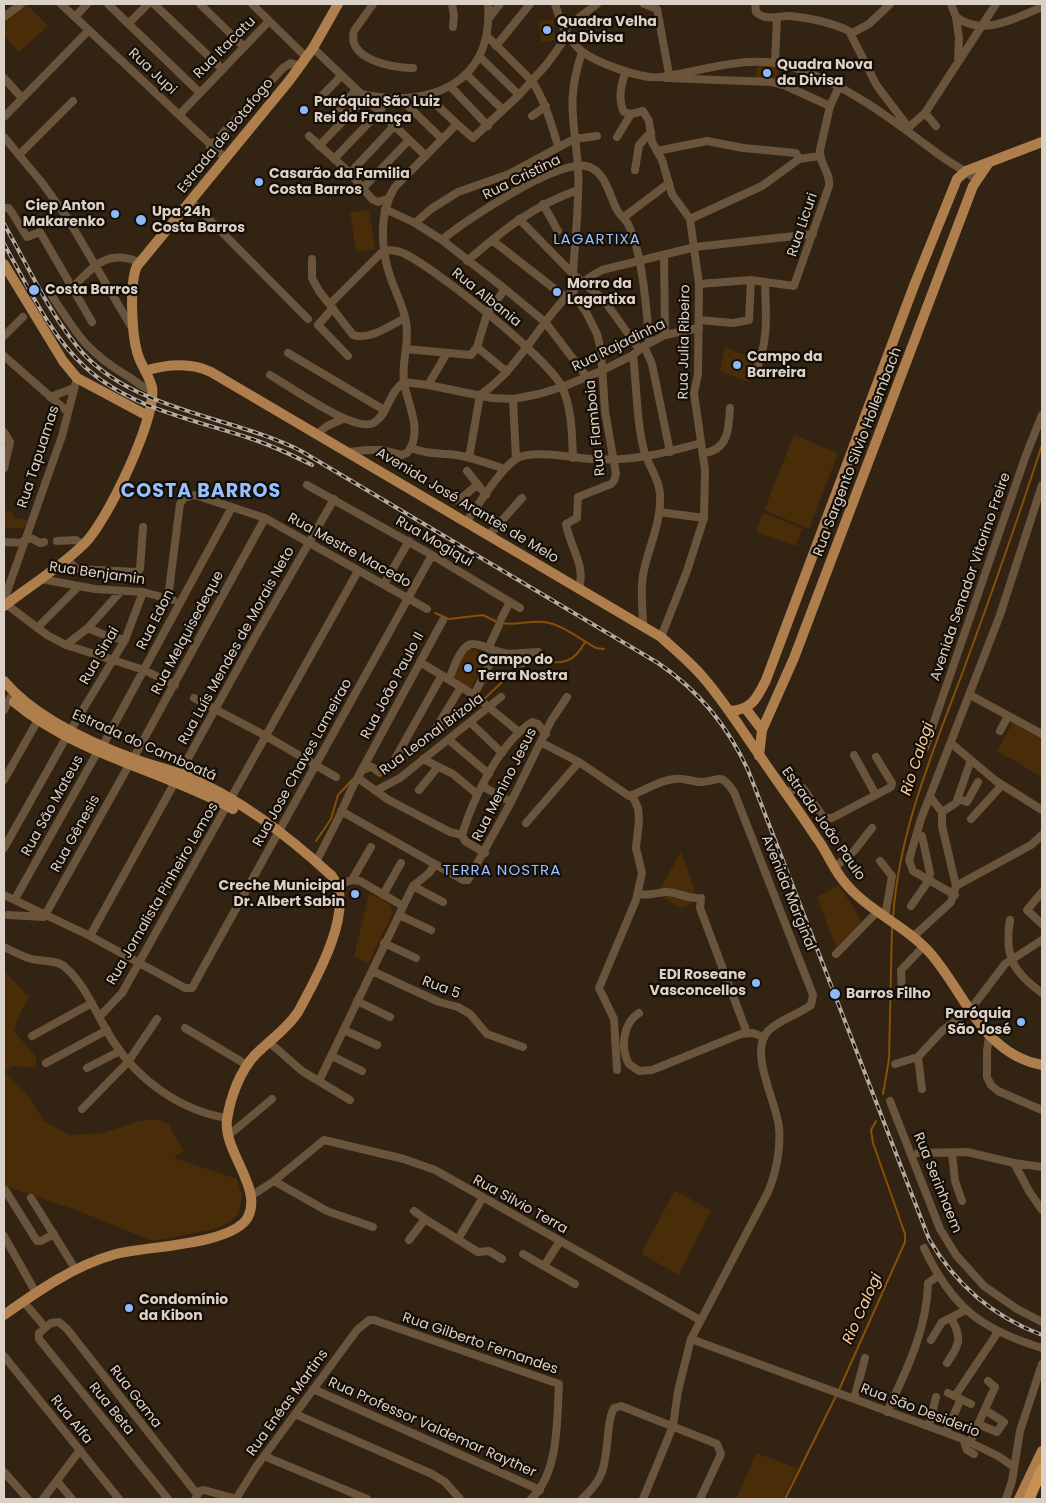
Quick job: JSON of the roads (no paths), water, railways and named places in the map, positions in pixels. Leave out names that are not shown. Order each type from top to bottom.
[{"type":"highway","points":[[1029,1499],[1042,1469]]},
{"type":"main road","name":"Estrada de Botafogo","points":[[145,371],[137,352],[135,332],[133,281],[139,262],[226,159],[300,66],[313,48],[338,4]]},
{"type":"main road","points":[[966,171],[1042,142]]},
{"type":"main road","name":"Rua Sargento Silvio Hollembach","points":[[759,756],[762,730],[788,676],[976,179],[990,161]]},
{"type":"main road","name":"Rua Sargento Silvio Hollembach","points":[[746,709],[753,704],[766,680],[955,184],[966,171]]},
{"type":"main road","points":[[4,264],[75,383],[148,416]]},
{"type":"main road","points":[[885,364],[904,370]]},
{"type":"main road","name":"Avenida José Arantes de Melo","points":[[145,371],[173,365],[191,365],[203,368],[349,452],[579,590],[643,625],[661,637],[702,675],[742,729]]},
{"type":"main road","points":[[4,603],[41,580],[83,545],[97,528],[132,462],[148,416],[152,390],[145,371]]},
{"type":"main road","points":[[820,540],[837,546]]},
{"type":"main road","name":"Estrada do Camboatá","points":[[4,682],[32,707],[69,733]]},
{"type":"main road","name":"Estrada do Camboatá","points":[[7,695],[38,720],[131,762],[178,777],[229,803],[316,862],[332,876],[337,885],[340,897],[339,917],[324,949],[284,1029],[247,1065],[235,1092],[227,1118],[232,1150],[257,1193]]},
{"type":"main road","points":[[729,711],[746,709],[762,730]]},
{"type":"main road","points":[[742,729],[762,730]]},
{"type":"main road","name":"Estrada João Paulo","points":[[742,729],[818,838],[834,868],[849,887],[887,918],[914,936],[924,946],[989,1037],[1013,1055],[1042,1065]]},
{"type":"main road","name":"Estrada do Camboatá","points":[[277,834],[317,870],[332,890],[334,908],[324,949]]},
{"type":"main road","points":[[4,1315],[103,1264],[233,1232],[248,1217],[257,1193]]},
{"type":"main road","points":[[4,1322],[36,1293],[76,1270],[116,1254],[167,1248]]},
{"type":"main road","points":[[1019,1499],[1042,1451]]},
{"type":"street","points":[[4,17],[20,4]]},
{"type":"street","name":"Rua Jupi","points":[[61,4],[226,159]]},
{"type":"street","points":[[75,17],[87,4]]},
{"type":"street","points":[[108,4],[200,92]]},
{"type":"street","points":[[128,23],[148,4]]},
{"type":"street","points":[[154,4],[222,69]]},
{"type":"street","points":[[200,4],[244,47]]},
{"type":"street","points":[[252,4],[306,57]]},
{"type":"street","points":[[373,4],[354,31],[353,36],[356,46],[364,55],[380,64],[413,68]]},
{"type":"street","points":[[452,4],[453,27]]},
{"type":"street","points":[[340,108],[360,94],[401,98],[426,95],[451,88],[480,57],[487,36],[488,4]]},
{"type":"street","points":[[488,18],[500,4]]},
{"type":"street","points":[[496,46],[530,4]]},
{"type":"street","points":[[555,4],[566,32],[582,52],[626,71],[665,76],[771,82],[786,86],[830,106]]},
{"type":"street","points":[[426,95],[473,138],[488,126],[532,81],[566,32],[597,4]]},
{"type":"street","points":[[644,4],[657,9],[665,76]]},
{"type":"street","points":[[755,4],[758,14],[777,18],[783,16],[796,17],[845,29],[852,34],[864,64],[877,86],[911,130]]},
{"type":"street","points":[[852,34],[869,24],[890,4]]},
{"type":"street","points":[[951,4],[956,17],[959,39],[958,58]]},
{"type":"street","points":[[911,130],[996,4]]},
{"type":"street","points":[[956,17],[965,23],[982,26],[995,25],[1042,7]]},
{"type":"street","points":[[775,62],[777,18]]},
{"type":"street","name":"Rua Itacatu","points":[[179,115],[269,21]]},
{"type":"street","points":[[4,116],[89,30]]},
{"type":"street","points":[[487,36],[532,81],[546,106],[558,146]]},
{"type":"street","points":[[313,48],[426,156]]},
{"type":"street","points":[[573,274],[578,165],[574,139],[572,87],[582,52]]},
{"type":"street","points":[[480,57],[519,95]]},
{"type":"street","points":[[665,76],[738,62],[775,62],[803,70],[839,87],[911,130],[947,160],[976,179]]},
{"type":"street","points":[[210,146],[283,68],[291,63],[300,66]]},
{"type":"street","points":[[626,71],[621,86],[621,104],[624,112],[631,114]]},
{"type":"street","points":[[466,74],[503,110]]},
{"type":"street","points":[[320,98],[341,76]]},
{"type":"street","points":[[4,78],[22,98]]},
{"type":"street","points":[[617,137],[631,114],[641,110],[644,112],[651,132],[652,142],[674,198],[690,219],[762,186],[799,159],[820,156],[830,106],[839,87]]},
{"type":"street","points":[[451,88],[488,126]]},
{"type":"street","points":[[319,146],[360,94]]},
{"type":"street","points":[[334,160],[379,112],[388,98]]},
{"type":"street","points":[[401,98],[442,139]]},
{"type":"street","points":[[19,155],[73,101]]},
{"type":"street","points":[[532,116],[546,106]]},
{"type":"street","points":[[924,113],[936,126]]},
{"type":"street","points":[[349,452],[381,450],[402,455],[411,448],[414,431],[413,415],[404,382],[405,318],[390,277],[384,250],[385,209],[388,199],[395,188],[457,124]]},
{"type":"street","points":[[350,173],[394,126]]},
{"type":"street","points":[[635,170],[639,145],[651,132]]},
{"type":"street","points":[[309,136],[350,173],[375,201],[388,199]]},
{"type":"street","points":[[415,223],[431,209],[458,192],[508,174],[574,139],[597,136]]},
{"type":"street","points":[[4,137],[57,203],[135,332]]},
{"type":"street","points":[[363,188],[409,140]]},
{"type":"street","points":[[657,152],[698,142],[715,141],[743,148],[796,153],[799,159]]},
{"type":"street","name":"Rua Licuri","points":[[766,282],[794,286],[830,183],[820,156]]},
{"type":"street","name":"Rua Cristina","points":[[442,240],[470,218],[527,186],[560,170],[578,165],[588,166],[603,179],[616,210],[624,217],[632,235],[638,263],[641,348]]},
{"type":"street","points":[[624,217],[669,183]]},
{"type":"street","points":[[467,261],[519,219],[543,204],[578,190]]},
{"type":"street","points":[[191,201],[308,319]]},
{"type":"street","points":[[543,204],[558,231]]},
{"type":"street","points":[[4,208],[9,208],[27,237],[40,232],[92,322]]},
{"type":"street","points":[[385,209],[415,223],[442,240],[545,322],[587,376]]},
{"type":"street","points":[[519,219],[573,274],[584,281],[604,300],[652,364],[670,452]]},
{"type":"street","name":"Rua Julia Ribeiro","points":[[661,637],[687,571],[704,518],[705,470],[694,393],[698,374],[699,284],[690,219]]},
{"type":"street","points":[[470,458],[473,426],[480,395],[507,372],[568,294],[584,281],[602,270],[638,263],[695,247],[813,234]]},
{"type":"street","name":"Rua Flamboia","points":[[492,240],[568,294],[594,324],[601,350],[604,403],[616,478],[611,484],[578,497],[577,518],[566,524],[578,559],[581,582],[579,590]]},
{"type":"street","points":[[348,356],[318,326],[332,306],[384,250]]},
{"type":"street","name":"Rua Albania","points":[[384,250],[404,254],[435,274],[487,314],[551,371],[562,387],[572,429],[573,458]]},
{"type":"street","points":[[664,255],[665,335]]},
{"type":"street","points":[[72,288],[95,265],[120,256],[139,262]]},
{"type":"street","points":[[312,259],[312,278],[349,330],[358,336],[376,332],[405,318]]},
{"type":"street","points":[[699,284],[751,280],[766,282],[766,339],[763,354],[755,373]]},
{"type":"street","name":"Rua Rajadinha","points":[[404,382],[492,398],[512,399],[562,387],[602,369],[665,335],[699,324],[732,323],[749,320],[751,280]]},
{"type":"street","points":[[406,349],[471,355],[477,348],[487,314],[505,289]]},
{"type":"street","points":[[52,296],[86,346],[112,368],[144,389],[152,390]]},
{"type":"street","points":[[4,336],[23,317]]},
{"type":"street","points":[[477,348],[507,372]]},
{"type":"street","points":[[641,348],[640,428],[646,456],[658,481],[660,512],[643,576],[643,625]]},
{"type":"street","points":[[288,353],[384,410]]},
{"type":"street","points":[[428,385],[447,354]]},
{"type":"street","points":[[4,356],[68,412]]},
{"type":"street","points":[[270,375],[343,419],[364,425],[376,421],[394,391],[404,382]]},
{"type":"street","points":[[50,397],[75,383]]},
{"type":"street","name":"Rua Tapuamas","points":[[4,603],[68,412],[75,383]]},
{"type":"street","points":[[512,399],[516,458]]},
{"type":"street","points":[[703,453],[713,452],[726,440],[730,428],[730,408]]},
{"type":"street","name":"Avenida Senador Vitorino Freire","points":[[925,748],[1026,455],[1042,415]]},
{"type":"street","points":[[317,434],[327,426],[343,419]]},
{"type":"street","points":[[4,432],[10,442],[4,468]]},
{"type":"street","points":[[466,522],[516,458],[535,455],[612,459],[670,452],[702,443]]},
{"type":"street","points":[[411,448],[429,454],[447,454],[470,458],[506,469]]},
{"type":"street","points":[[467,470],[486,495]]},
{"type":"street","points":[[955,895],[910,868],[909,860],[913,842],[1000,616],[1042,484]]},
{"type":"street","name":"Rua Mogiqui","points":[[307,485],[432,555],[520,608]]},
{"type":"street","points":[[458,502],[477,485]]},
{"type":"street","name":"Rua Mestre Macedo","points":[[168,598],[181,500],[187,496],[195,496],[265,518],[308,544],[427,609]]},
{"type":"street","points":[[489,535],[522,498]]},
{"type":"street","name":"Rua Luís Mendes de Morais Neto","points":[[90,936],[255,637],[334,499]]},
{"type":"street","name":"Rua Edon","points":[[101,748],[232,507]]},
{"type":"street","points":[[660,512],[704,518]]},
{"type":"street","name":"Rua Melquisedeque","points":[[131,762],[175,685],[215,607],[265,518]]},
{"type":"street","points":[[66,559],[77,569],[137,572],[140,569],[143,527]]},
{"type":"street","points":[[4,542],[23,542],[31,538],[40,541]]},
{"type":"street","points":[[57,541],[76,540],[83,545]]},
{"type":"street","points":[[384,584],[409,542]]},
{"type":"street","name":"Rua Jose Chaves Lameirao","points":[[138,963],[185,988],[192,988],[196,984],[315,764],[432,555]]},
{"type":"street","name":"Rua Jornalista Pinheiro Lemos","points":[[100,1016],[122,993],[358,571]]},
{"type":"street","name":"Rua Benjamin","points":[[41,580],[79,586],[143,592],[179,602]]},
{"type":"street","points":[[37,628],[79,586]]},
{"type":"street","points":[[66,645],[88,628],[122,591]]},
{"type":"street","name":"Rua Sinai","points":[[4,848],[69,733],[125,640],[143,592]]},
{"type":"street","points":[[482,701],[492,650],[500,622],[510,602]]},
{"type":"street","points":[[4,603],[37,628],[66,645],[144,670],[175,685]]},
{"type":"street","name":"Rua Joāo Paulo II","points":[[316,862],[359,776],[443,620]]},
{"type":"street","points":[[88,628],[107,636],[125,640]]},
{"type":"street","points":[[366,764],[379,772],[391,766],[465,646],[473,644],[508,654],[538,652]]},
{"type":"street","points":[[420,662],[482,701],[519,732]]},
{"type":"street","points":[[436,728],[461,687]]},
{"type":"street","points":[[4,710],[7,695]]},
{"type":"street","points":[[970,695],[1042,734]]},
{"type":"street","name":"Rua Leonal Brizola","points":[[377,790],[400,778],[449,740],[470,722],[482,701],[501,697]]},
{"type":"street","name":"Rua Menino Jesus","points":[[435,865],[463,880],[470,878],[485,853],[551,721],[567,697]]},
{"type":"street","points":[[194,698],[266,736],[336,777]]},
{"type":"street","points":[[1000,732],[1008,716]]},
{"type":"street","points":[[4,780],[38,720]]},
{"type":"street","points":[[470,722],[502,753]]},
{"type":"street","points":[[462,835],[477,794],[502,753],[519,732],[532,722],[538,724],[546,734]]},
{"type":"street","points":[[449,740],[489,774]]},
{"type":"street","points":[[542,742],[579,762],[621,792],[632,795],[638,808],[640,821],[636,848],[642,872],[638,894],[599,988],[614,1019],[617,1070]]},
{"type":"street","points":[[952,744],[1002,785],[1042,810]]},
{"type":"street","name":"Rua São Mateus","points":[[15,899],[101,748]]},
{"type":"street","points":[[854,755],[876,795]]},
{"type":"street","points":[[785,792],[803,788],[824,818],[828,819],[892,785],[876,757]]},
{"type":"street","points":[[423,759],[437,768],[453,774],[477,794]]},
{"type":"street","points":[[942,812],[958,799],[971,760]]},
{"type":"street","name":"Rua Gênesis","points":[[46,914],[131,762]]},
{"type":"street","points":[[526,823],[579,762]]},
{"type":"street","points":[[420,790],[437,768]]},
{"type":"street","points":[[359,776],[387,799],[445,829],[462,835],[465,841],[485,853]]},
{"type":"street","name":"Avenida Marginal","points":[[632,795],[650,785],[674,779],[704,782],[717,777],[724,779],[734,792],[813,995],[811,1005],[774,1026],[764,1037]]},
{"type":"street","points":[[958,799],[967,802],[978,782]]},
{"type":"street","points":[[971,819],[1002,785]]},
{"type":"street","points":[[482,786],[511,802]]},
{"type":"street","points":[[914,936],[947,907],[955,895],[956,886],[942,826],[942,812],[931,798]]},
{"type":"street","points":[[318,1081],[332,1056],[384,943],[413,886],[429,874],[435,865],[341,811]]},
{"type":"street","points":[[834,868],[854,851],[872,828]]},
{"type":"street","points":[[956,886],[1031,845],[1042,835]]},
{"type":"street","points":[[911,906],[929,880],[930,873],[922,836]]},
{"type":"street","points":[[352,880],[372,847]]},
{"type":"street","points":[[836,954],[887,918],[892,876],[880,861]]},
{"type":"street","points":[[383,894],[401,864]]},
{"type":"street","points":[[337,885],[352,880],[360,881],[403,906]]},
{"type":"street","points":[[413,886],[443,902]]},
{"type":"street","points":[[638,894],[648,896],[666,892],[694,899],[701,898],[700,908],[747,1033]]},
{"type":"street","points":[[1042,892],[1027,910],[1042,924]]},
{"type":"street","points":[[4,894],[90,936],[138,963]]},
{"type":"street","points":[[8,915],[42,918],[46,914]]},
{"type":"street","points":[[399,915],[431,930]]},
{"type":"street","points":[[1010,920],[1008,940],[1010,960],[1026,981],[1042,993]]},
{"type":"street","points":[[895,1064],[918,1057],[942,1031],[970,1010],[1010,960],[1042,940]]},
{"type":"street","points":[[384,943],[416,958]]},
{"type":"street","points":[[4,946],[29,959],[61,964],[92,1003],[128,1062],[145,1079],[195,1110],[227,1118]]},
{"type":"street","points":[[902,995],[901,970],[924,946]]},
{"type":"street","name":"Rua 5","points":[[372,971],[439,1002],[458,1007],[470,1014],[487,1034],[523,1047]]},
{"type":"street","points":[[357,1001],[390,1016]]},
{"type":"street","points":[[32,1036],[92,1003]]},
{"type":"street","points":[[639,1013],[629,1021],[626,1028],[624,1049],[629,1064],[639,1071],[652,1070],[747,1033],[764,1037],[762,1061],[779,1128],[774,1177],[691,1339],[678,1390],[673,1426],[643,1499]]},
{"type":"street","points":[[82,1109],[128,1062],[158,1019]]},
{"type":"street","points":[[184,1028],[247,1065]]},
{"type":"street","points":[[46,1063],[107,1030]]},
{"type":"street","points":[[344,1030],[377,1045]]},
{"type":"street","points":[[989,1037],[987,1077],[990,1085],[998,1091],[1042,1110]]},
{"type":"street","points":[[269,1042],[297,1067],[350,1100]]},
{"type":"street","points":[[87,1068],[120,1050]]},
{"type":"street","points":[[332,1056],[362,1071]]},
{"type":"street","points":[[918,1057],[922,1089]]},
{"type":"street","points":[[230,1138],[272,1099]]},
{"type":"street","name":"Rua Serinhaem","points":[[890,1101],[940,1229],[956,1255],[984,1286],[1017,1309],[1042,1322]]},
{"type":"street","name":"Rua Silvio Terra","points":[[274,1181],[324,1140],[333,1140],[427,1167],[482,1200],[700,1320]]},
{"type":"street","points":[[952,1152],[955,1181],[962,1201]]},
{"type":"street","points":[[918,1153],[967,1152],[1042,1168]]},
{"type":"street","points":[[1014,1163],[1042,1213]]},
{"type":"street","points":[[257,1193],[274,1181],[327,1211],[373,1227]]},
{"type":"street","points":[[6,1190],[37,1241],[54,1234]]},
{"type":"street","points":[[31,1198],[76,1270]]},
{"type":"street","points":[[458,1239],[482,1200]]},
{"type":"street","points":[[414,1211],[478,1252],[489,1251],[502,1259]]},
{"type":"street","points":[[409,1240],[425,1219]]},
{"type":"street","points":[[4,1236],[36,1293]]},
{"type":"street","points":[[544,1266],[560,1242]]},
{"type":"street","points":[[924,1248],[938,1276],[966,1310],[998,1332],[1042,1348]]},
{"type":"street","points":[[522,1254],[575,1284]]},
{"type":"street","points":[[887,1412],[913,1355],[927,1300],[928,1283],[938,1276]]},
{"type":"street","name":"Rua Gama","points":[[25,1304],[45,1328],[59,1322],[67,1329],[196,1497]]},
{"type":"street","points":[[932,1340],[940,1325],[966,1310]]},
{"type":"street","points":[[947,1363],[959,1344],[960,1339],[951,1318]]},
{"type":"street","name":"Rua Gilberto Fernandes","points":[[363,1324],[374,1320],[559,1384],[550,1471],[540,1490],[531,1499]]},
{"type":"street","name":"Rua Enéas Martins","points":[[236,1499],[264,1456],[363,1324]]},
{"type":"street","name":"Rua Beta","points":[[45,1328],[42,1343],[168,1499]]},
{"type":"street","points":[[946,1432],[955,1396],[998,1332]]},
{"type":"street","name":"Rua Sāo Desiderio","points":[[691,1339],[843,1394],[887,1412],[929,1425],[966,1440],[998,1456],[1014,1467]]},
{"type":"street","name":"Rua Alfa","points":[[4,1356],[119,1499]]},
{"type":"street","points":[[854,1399],[864,1358]]},
{"type":"street","points":[[1006,1499],[1020,1432],[1042,1364]]},
{"type":"street","points":[[974,1454],[967,1450],[966,1440],[978,1424],[995,1387],[988,1381]]},
{"type":"street","name":"Rua Professor Valdemar Rayther","points":[[313,1389],[540,1490]]},
{"type":"street","points":[[955,1396],[971,1404]]},
{"type":"street","points":[[929,1425],[936,1397]]},
{"type":"street","points":[[582,1499],[592,1490],[603,1472],[609,1421],[614,1408],[621,1406],[712,1440],[720,1448],[720,1454],[700,1499]]},
{"type":"street","points":[[978,1424],[997,1432],[1004,1422],[985,1410]]},
{"type":"street","points":[[295,1414],[432,1474],[445,1482],[460,1499]]},
{"type":"street","points":[[43,1499],[80,1450]]},
{"type":"street","points":[[264,1456],[367,1499]]},
{"type":"street","points":[[4,1472],[28,1499]]},
{"type":"street","points":[[57,1481],[72,1499]]},
{"type":"street","points":[[196,1497],[200,1491],[210,1490],[236,1499]]},
{"type":"waterway","name":"Rio Calogi","points":[[893,917],[896,885],[902,854],[919,793],[1042,445]]},
{"type":"waterway","points":[[435,613],[449,619],[483,615],[497,622]]},
{"type":"waterway","points":[[502,623],[551,623],[596,648],[604,649]]},
{"type":"waterway","points":[[483,700],[506,678],[521,667],[530,663],[563,662],[571,659],[578,653],[585,642]]},
{"type":"waterway","points":[[395,767],[479,703]]},
{"type":"waterway","points":[[363,773],[371,770],[379,776],[387,773]]},
{"type":"waterway","points":[[316,841],[331,819],[338,795],[353,779]]},
{"type":"waterway","name":"Rio Calogi","points":[[883,1094],[889,1059],[892,927]]},
{"type":"waterway","name":"Rio Calogi","points":[[838,1392],[905,1242],[905,1234],[873,1143],[871,1130],[876,1121]]},
{"type":"waterway","name":"Rio Calogi","points":[[785,1499],[836,1396]]},
{"type":"railway","points":[[4,224],[56,317],[76,345],[97,367],[122,384],[150,398],[243,428],[301,451],[658,663],[699,697],[731,738],[748,770],[929,1239],[951,1270],[977,1297],[1008,1319],[1042,1335]]},
{"type":"railway","points":[[4,244],[50,325],[72,354],[103,381],[123,393],[165,412],[260,442],[312,465]]},
{"type":"place","name":"Quadra Velha da Divisa","points":[[547,30]]},
{"type":"place","name":"Quadra Nova da Divisa","points":[[767,73]]},
{"type":"place","name":"Paróquia São Luiz Rei da França","points":[[304,110]]},
{"type":"place","name":"Casarão da Familia Costa Barros","points":[[259,182]]},
{"type":"place","name":"Ciep Anton Makarenko","points":[[115,214]]},
{"type":"place","name":"Upa 24h Costa Barros","points":[[141,220]]},
{"type":"place","name":"Costa Barros","points":[[34,290]]},
{"type":"place","name":"Morro da Lagartixa","points":[[557,292]]},
{"type":"place","name":"Campo da Barreira","points":[[737,365]]},
{"type":"place","name":"Campo do Terra Nostra","points":[[468,668]]},
{"type":"place","name":"Creche Municipal Dr. Albert Sabin","points":[[355,894]]},
{"type":"place","name":"EDI Roseane Vasconcellos","points":[[756,983]]},
{"type":"place","name":"Barros Filho","points":[[835,994]]},
{"type":"place","name":"Paróquia São José","points":[[1021,1022]]},
{"type":"place","name":"Condomínio da Kibon","points":[[129,1308]]},
{"type":"district","name":"LAGARTIXA","points":[[597,240]]},
{"type":"district","name":"COSTA BARROS","points":[[201,492]]},
{"type":"district","name":"TERRA NOSTRA","points":[[502,871]]}]
